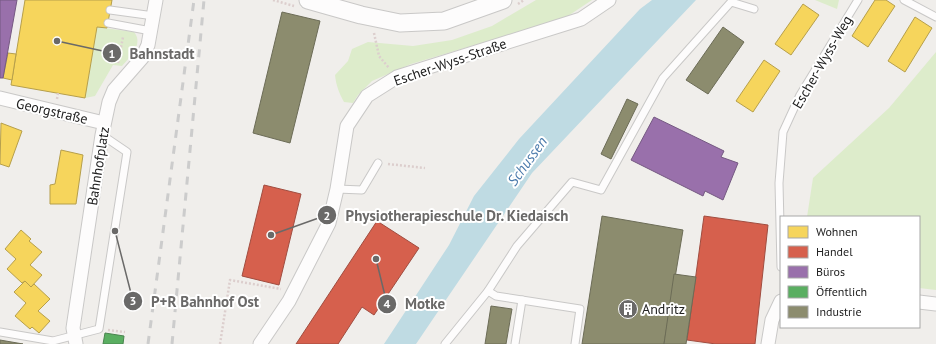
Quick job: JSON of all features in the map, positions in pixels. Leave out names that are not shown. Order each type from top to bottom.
[{"type":"street","name":"Bahnhofplatz","points":[[75,340],[73,328],[103,129],[114,90],[142,58],[148,45],[156,0]]},
{"type":"street","points":[[308,0],[361,15],[400,23],[444,21],[503,0]]},
{"type":"street","name":"Escher-Wyss-Straße","points":[[260,344],[293,292],[329,223],[337,189],[347,126],[367,96],[397,77],[581,19],[609,0]]},
{"type":"street","name":"Georgstraße","points":[[0,98],[103,129]]},
{"type":"street","points":[[920,302],[936,304]]},
{"type":"street","points":[[768,344],[772,320],[780,303]]},
{"type":"lane","name":"Escher-Wyss-Weg","points":[[780,225],[779,183],[783,132],[800,95],[858,0]]},
{"type":"lane","points":[[904,0],[936,17]]},
{"type":"lane","points":[[445,344],[488,291],[517,246],[572,182],[601,190],[663,78],[731,2],[754,9]]},
{"type":"lane","points":[[110,10],[154,16]]},
{"type":"lane","points":[[108,23],[151,31]]},
{"type":"lane","points":[[0,332],[53,341],[75,340],[99,329],[128,152],[103,129]]},
{"type":"lane","points":[[337,189],[362,190],[378,163]]},
{"type":"lane","points":[[488,291],[496,296],[580,309],[575,344]]},
{"type":"lane","points":[[515,344],[522,300]]},
{"type":"path","points":[[114,90],[109,78],[118,64],[125,26]]},
{"type":"path","points":[[374,29],[378,56],[397,77]]},
{"type":"path","points":[[378,163],[425,168]]},
{"type":"path","points":[[220,344],[230,280],[293,292]]},
{"type":"path","points":[[226,308],[231,309]]},
{"type":"green space","points":[[536,0],[592,0],[565,18],[411,64],[372,81],[358,95],[353,103],[344,102],[342,99],[335,75],[348,61],[352,49],[368,42],[413,46],[452,40],[492,26]]},
{"type":"green space","points":[[815,0],[839,0],[837,9]]},
{"type":"green space","points":[[97,27],[134,32],[137,37],[137,46],[122,66],[113,65],[95,96],[85,98]]},
{"type":"green space","points":[[936,52],[936,290],[920,288],[920,216],[807,216],[813,178],[889,108]]},
{"type":"water","name":"Schussen","points":[[652,0],[696,0],[532,173],[416,344],[384,344],[449,245],[474,196],[519,139],[640,9]]},
{"type":"building: Wohnen","points":[[25,0],[112,0],[107,28],[97,27],[85,98],[11,85]]},
{"type":"building: Wohnen","points":[[875,0],[886,0],[895,6],[868,47],[852,36]]},
{"type":"building: Wohnen","points":[[803,4],[819,15],[791,55],[775,44]]},
{"type":"building: Wohnen","points":[[915,17],[932,28],[905,72],[888,61]]},
{"type":"building: Wohnen","points":[[8,53],[16,54],[12,80],[3,78]]},
{"type":"building: Wohnen","points":[[764,60],[780,71],[753,112],[736,101]]},
{"type":"building: Wohnen","points":[[1,123],[22,131],[9,167],[0,164]]},
{"type":"building: Wohnen","points":[[61,150],[83,155],[76,204],[50,204],[50,185],[55,184]]},
{"type":"building: Wohnen","points":[[21,230],[31,239],[29,241],[42,252],[30,265],[42,275],[31,287],[25,281],[22,283],[7,269],[16,259],[5,249]]},
{"type":"building: Wohnen","points":[[25,281],[31,287],[34,284],[50,299],[38,311],[50,321],[39,333],[32,327],[30,329],[15,316],[26,303],[14,292]]},
{"type":"building: Handel","points":[[264,185],[301,194],[279,285],[242,276]]},
{"type":"building: Handel","points":[[704,216],[768,225],[755,344],[716,344],[687,340]]},
{"type":"building: Handel","points":[[377,221],[419,248],[374,315],[362,307],[338,344],[296,344]]},
{"type":"building: Büros","points":[[0,0],[17,0],[3,78],[0,78]]},
{"type":"building: Büros","points":[[654,117],[724,151],[721,157],[738,163],[723,200],[705,191],[703,196],[631,160]]},
{"type":"building: Öffentlich","points":[[105,333],[124,336],[123,344],[103,344]]},
{"type":"building: Industrie","points":[[282,12],[320,21],[290,143],[253,133]]},
{"type":"building: Industrie","points":[[723,27],[744,42],[708,94],[686,80]]},
{"type":"building: Industrie","points":[[627,99],[638,104],[611,159],[601,154]]},
{"type":"building: Industrie","name":"Andritz","points":[[602,216],[683,230],[664,344],[582,344]]},
{"type":"building: Industrie","points":[[674,274],[696,277],[686,344],[664,344]]},
{"type":"building: Industrie","points":[[491,306],[512,309],[506,344],[485,344]]},
{"type":"building: Industrie","points":[[0,340],[23,344],[0,344]]},
{"type":"railway","points":[[148,344],[194,0]]},
{"type":"railway","points":[[172,344],[204,0]]},
{"type":"place","name":"Bahnstadt","points":[[57,41]]},
{"type":"place","name":"P+R Bahnhof Ost","points":[[115,231]]},
{"type":"place","name":"Physiotherapieschule Dr. Kiedaisch","points":[[271,235]]},
{"type":"place","name":"Motke","points":[[376,259]]},
{"type":"place","name":"Andritz","points":[[628,309]]}]
